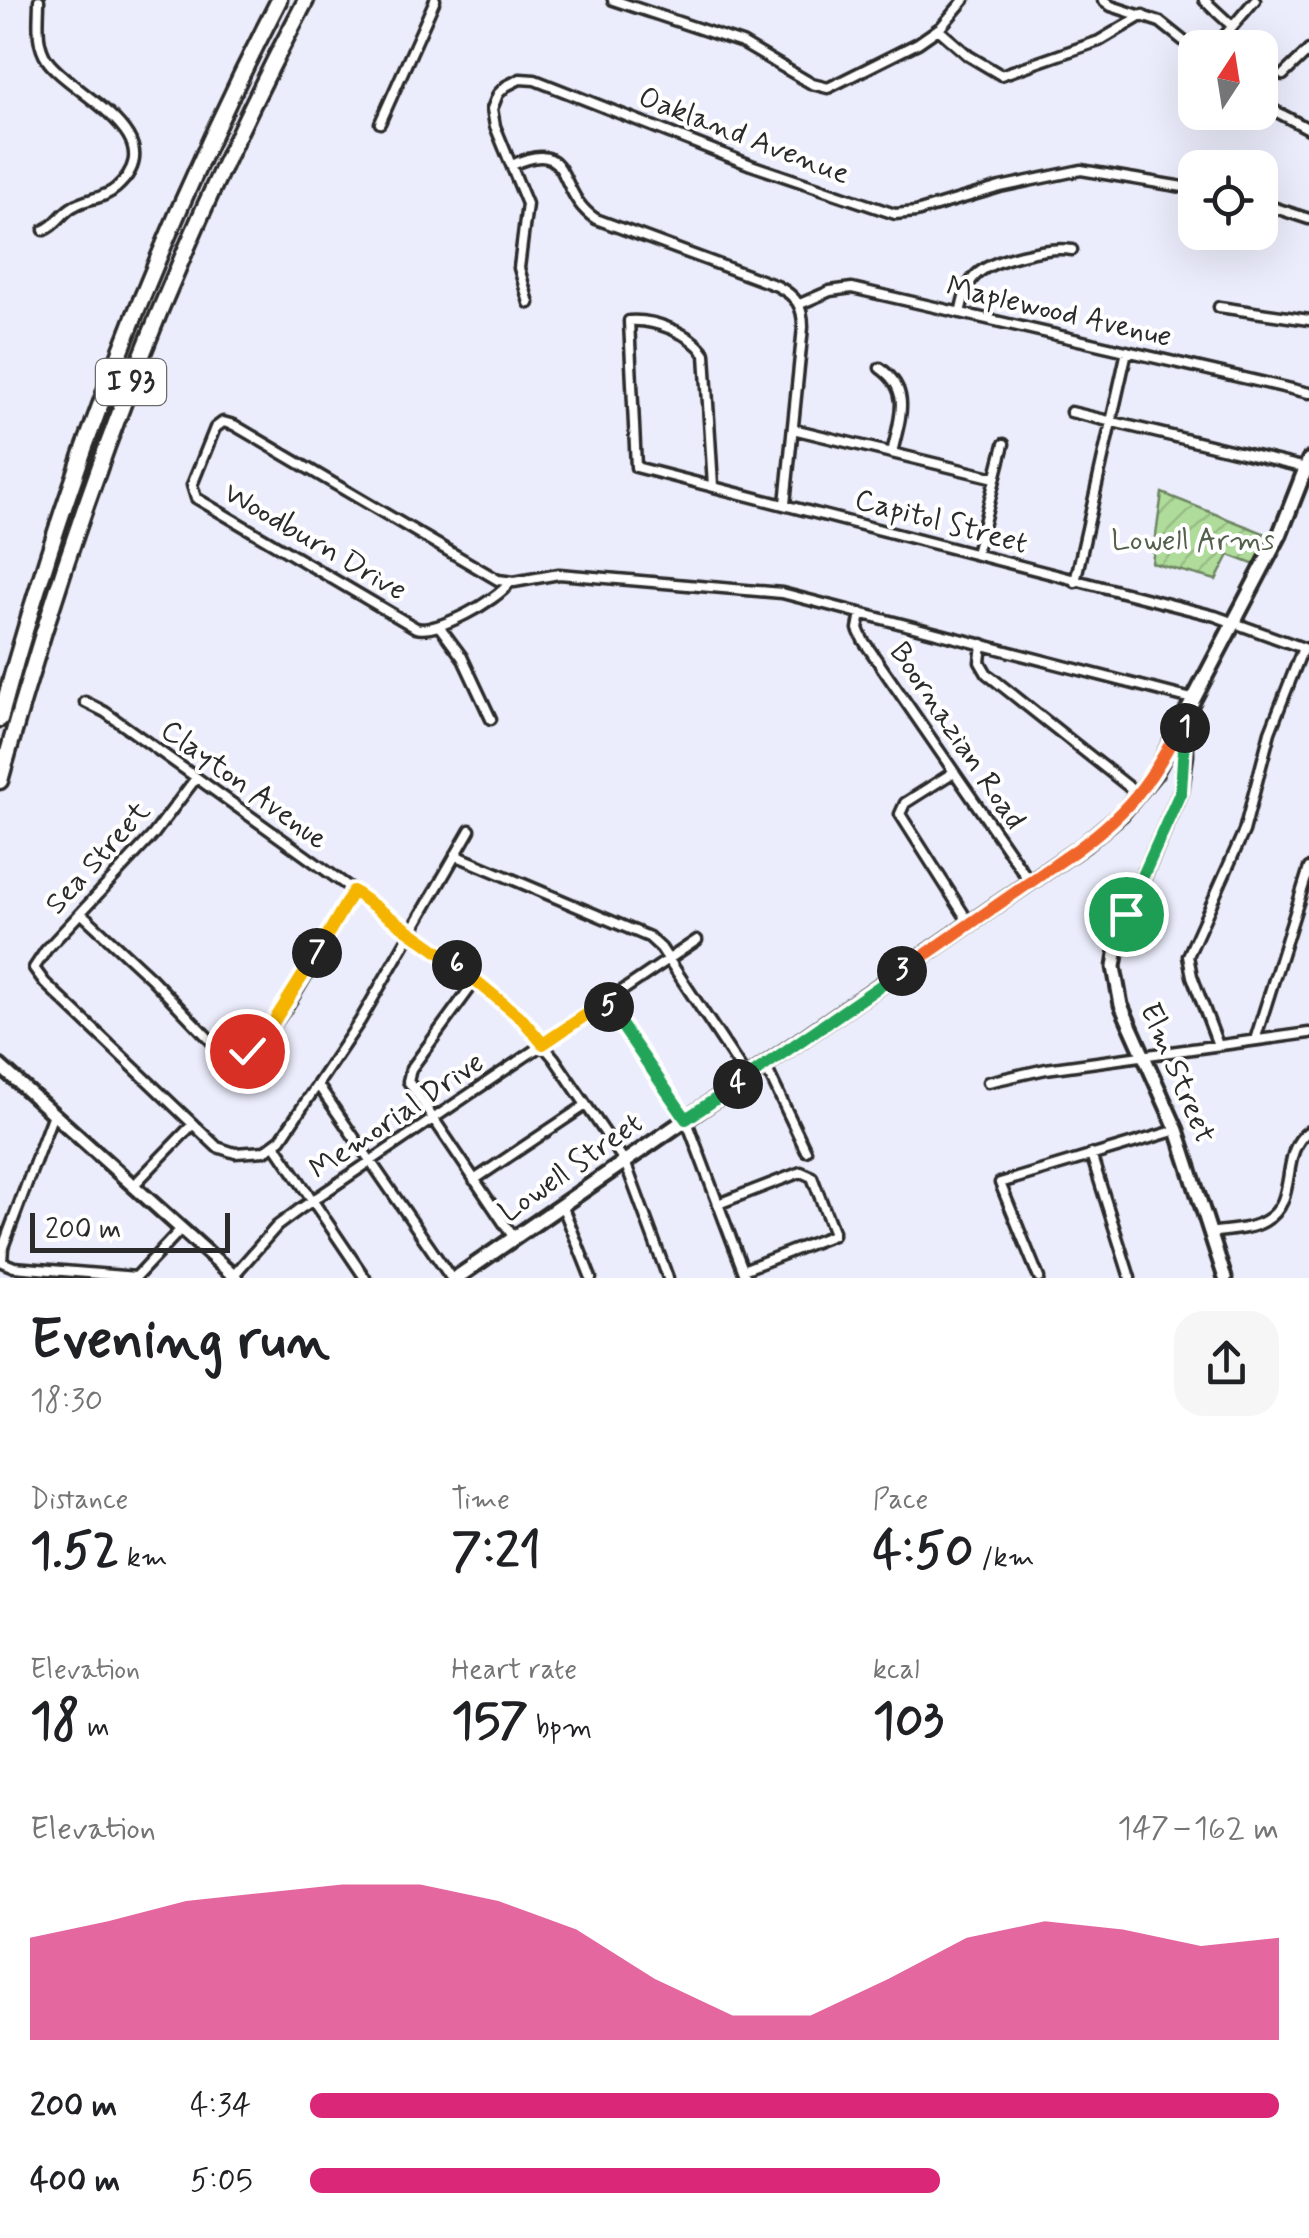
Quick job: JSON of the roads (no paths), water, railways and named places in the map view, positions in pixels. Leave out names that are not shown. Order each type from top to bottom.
[{"type":"highway","name":"I 93","points":[[0,719],[60,517],[116,361],[189,185],[279,0]]},
{"type":"highway","name":"I 93","points":[[0,782],[53,598],[98,466],[208,202],[306,0]]},
{"type":"main road","name":"Lowell Street","points":[[454,1278],[1084,845],[1139,795],[1155,773],[1280,534],[1308,464]]},
{"type":"street","points":[[40,0],[39,42],[48,61],[124,126],[132,155],[128,173],[116,189],[73,206],[44,230]]},
{"type":"street","points":[[380,122],[435,0]]},
{"type":"street","points":[[612,0],[752,47],[820,87],[837,85],[871,69],[938,29],[963,0]]},
{"type":"street","points":[[1102,0],[1160,22],[1178,36]]},
{"type":"street","points":[[1204,0],[1232,25]]},
{"type":"street","points":[[1228,30],[1256,0]]},
{"type":"street","points":[[938,29],[969,56],[1000,75],[1099,41],[1142,16]]},
{"type":"street","points":[[1283,76],[1309,50]]},
{"type":"street","name":"Oakland Avenue","points":[[528,303],[519,268],[527,204],[495,126],[492,109],[495,98],[506,86],[525,79],[751,165],[895,214],[1081,170],[1178,186]]},
{"type":"street","points":[[1278,112],[1309,128]]},
{"type":"street","points":[[512,166],[536,155],[549,157],[559,165],[575,200],[596,219],[777,286],[800,304],[803,328],[785,504]]},
{"type":"street","points":[[1278,210],[1309,219]]},
{"type":"street","points":[[960,312],[968,286],[978,273],[1051,247],[1072,250]]},
{"type":"street","name":"Maplewood Avenue","points":[[800,304],[830,291],[852,288],[1309,393]]},
{"type":"street","points":[[1219,307],[1309,320]]},
{"type":"street","name":"Capitol Street","points":[[713,486],[704,354],[686,335],[630,321],[636,467],[1233,621],[1306,649]]},
{"type":"street","points":[[1074,582],[1127,351]]},
{"type":"street","points":[[880,368],[898,385],[904,402],[892,453]]},
{"type":"street","points":[[1071,412],[1308,464]]},
{"type":"street","name":"Woodburn Drive","points":[[439,626],[420,630],[196,498],[193,482],[216,426],[230,423],[476,569],[509,582]]},
{"type":"street","points":[[793,429],[995,478]]},
{"type":"street","points":[[976,554],[1004,444]]},
{"type":"street","points":[[491,719],[462,656],[439,626],[498,596],[509,582],[559,574],[766,591],[1192,700]]},
{"type":"street","name":"Boornazian Road","points":[[861,613],[860,634],[1030,882]]},
{"type":"street","points":[[982,644],[980,662],[987,674],[1139,795]]},
{"type":"street","points":[[1218,1045],[1188,956],[1244,831],[1270,732],[1306,649]]},
{"type":"street","name":"Clayton Avenue","points":[[85,702],[412,932],[522,1019],[625,1162],[668,1278]]},
{"type":"street","name":"Elm Street","points":[[1184,717],[1186,755],[1181,791],[1126,914],[1114,956],[1118,994],[1177,1130],[1225,1278]]},
{"type":"street","points":[[954,772],[905,804],[900,814],[970,924]]},
{"type":"street","name":"Sea Street","points":[[193,1124],[45,984],[34,968],[46,950],[153,835],[196,778]]},
{"type":"street","points":[[133,1186],[193,1124],[224,1151],[265,1151],[274,1145],[318,1084],[470,830]]},
{"type":"street","points":[[455,855],[656,942],[747,1078]]},
{"type":"street","points":[[1255,1040],[1309,868]]},
{"type":"street","points":[[80,913],[151,978],[216,1046],[236,1054],[257,1044],[266,1034],[353,891]]},
{"type":"street","name":"Memorial Drive","points":[[235,1277],[277,1226],[312,1200],[697,940]]},
{"type":"street","points":[[476,980],[408,1075],[412,1089],[514,1238]]},
{"type":"street","points":[[605,1002],[686,1119],[744,1274],[832,1235],[817,1189],[808,1174],[801,1172],[718,1204]]},
{"type":"street","points":[[988,1082],[1046,1068],[1309,1033]]},
{"type":"street","points":[[765,1065],[806,1151]]},
{"type":"street","points":[[0,1066],[235,1277]]},
{"type":"street","points":[[318,1084],[454,1278]]},
{"type":"street","points":[[474,1180],[586,1106]]},
{"type":"street","points":[[53,1114],[2,1262],[14,1267],[134,1278],[181,1229]]},
{"type":"street","points":[[1039,1278],[1000,1184],[1177,1130]]},
{"type":"street","points":[[1210,1234],[1270,1218],[1286,1196],[1296,1145],[1309,1131]]},
{"type":"street","points":[[274,1145],[365,1278]]},
{"type":"street","points":[[1091,1154],[1130,1278]]},
{"type":"street","points":[[562,1205],[591,1278]]},
{"type":"park label","name":"Lowell Arms","points":[[1193,540]]}]
